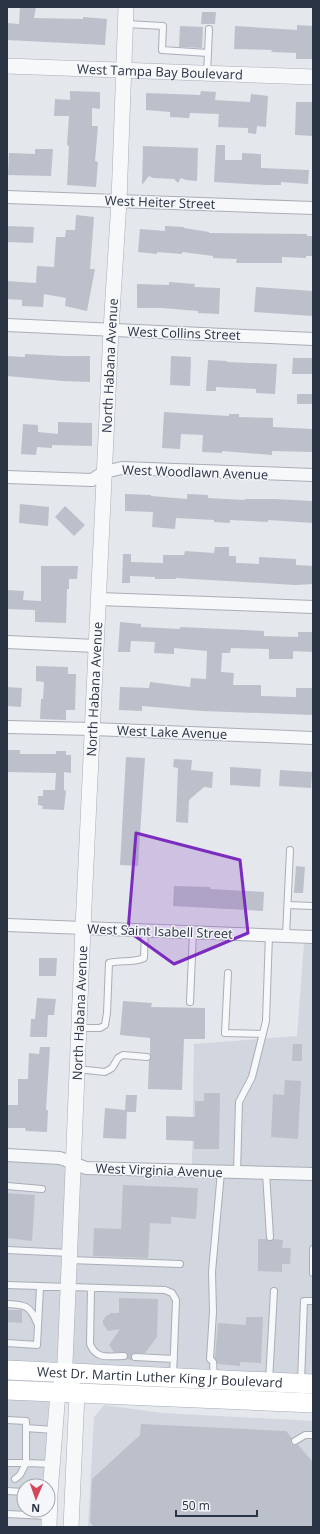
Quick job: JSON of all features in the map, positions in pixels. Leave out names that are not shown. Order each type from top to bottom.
[{"type":"main road","name":"West Dr. Martin Luther King Jr Boulevard","points":[[7,1370],[307,1384]]},
{"type":"main road","name":"West Dr. Martin Luther King Jr Boulevard","points":[[7,1390],[313,1403]]},
{"type":"street","name":"North Habana Avenue","points":[[51,1478],[58,1392],[65,1372],[83,928],[111,330],[119,201],[126,7]]},
{"type":"street","name":"West Tampa Bay Boulevard","points":[[7,66],[313,77]]},
{"type":"street","name":"West Heiter Street","points":[[7,197],[313,208]]},
{"type":"street","name":"West Collins Street","points":[[7,325],[313,339]]},
{"type":"street","name":"West Woodlawn Avenue","points":[[7,477],[92,480],[104,472],[122,468],[313,475]]},
{"type":"street","points":[[99,599],[313,607]]},
{"type":"street","points":[[7,642],[96,646]]},
{"type":"street","name":"West Lake Avenue","points":[[7,727],[313,738]]},
{"type":"street","name":"West Saint Isabell Street","points":[[7,925],[313,937]]},
{"type":"street","name":"West Virginia Avenue","points":[[7,1155],[60,1158],[86,1168],[313,1174]]},
{"type":"street","points":[[65,1372],[77,1393],[71,1527]]},
{"type":"lane","points":[[126,24],[163,26],[162,50],[208,53]]},
{"type":"lane","points":[[207,73],[209,29]]},
{"type":"lane","points":[[286,936],[290,850]]},
{"type":"lane","points":[[288,905],[313,906]]},
{"type":"lane","points":[[79,1028],[100,1028],[106,1025],[109,962],[120,960],[137,961],[144,958],[145,930]]},
{"type":"lane","points":[[190,1002],[193,932]]},
{"type":"lane","points":[[237,1172],[239,1102],[252,1077],[266,1021],[269,935]]},
{"type":"lane","points":[[228,973],[225,1033],[263,1034]]},
{"type":"lane","points":[[77,1069],[105,1072],[112,1068],[118,1058],[123,1055],[147,1057]]},
{"type":"lane","points":[[214,1380],[213,1362],[210,1359],[213,1312],[212,1272],[221,1172]]},
{"type":"lane","points":[[266,1173],[270,1237]]},
{"type":"lane","points":[[7,1186],[42,1188]]},
{"type":"lane","points":[[313,1249],[313,1273]]},
{"type":"lane","points":[[7,1250],[70,1257],[180,1264]]},
{"type":"lane","points":[[7,1285],[166,1290],[172,1292],[176,1300],[173,1378]]},
{"type":"lane","points":[[7,1343],[37,1345],[40,1287]]},
{"type":"lane","points":[[91,1288],[90,1344],[92,1350],[98,1355],[124,1356]]},
{"type":"lane","points":[[269,1382],[274,1291]]},
{"type":"lane","points":[[307,1384],[304,1300],[313,1301]]},
{"type":"lane","points":[[7,1304],[22,1305],[29,1308],[34,1315],[38,1327]]},
{"type":"lane","points":[[135,1357],[174,1359]]},
{"type":"lane","points":[[7,1420],[26,1421],[26,1463],[20,1475],[15,1479]]},
{"type":"lane","points":[[26,1428],[54,1430]]},
{"type":"lane","points":[[295,1441],[305,1435],[313,1435]]},
{"type":"lane","points":[[7,1462],[53,1464]]},
{"type":"lane","points":[[7,1514],[49,1521]]},
{"type":"highlighted area","points":[[136,833],[240,860],[248,933],[174,964],[128,931]]},
{"type":"shaded area","points":[[304,943],[313,944],[313,1168],[192,1164],[194,1044],[297,1036]]},
{"type":"shaded area","points":[[7,1161],[59,1164],[67,1167],[60,1366],[7,1364]]},
{"type":"shaded area","points":[[78,1172],[85,1174],[313,1180],[313,1378],[71,1366]]},
{"type":"shaded area","points":[[7,1396],[51,1398],[46,1478],[16,1478],[16,1518],[44,1518],[43,1527],[7,1527]]},
{"type":"shaded area","points":[[104,1405],[162,1413],[313,1421],[313,1527],[88,1527],[94,1417]]},
{"type":"building","points":[[20,7],[36,7],[34,18],[83,19],[83,17],[107,19],[105,45],[7,40],[7,23],[19,24]]},
{"type":"building","points":[[202,12],[216,12],[215,24],[201,24]]},
{"type":"building","points":[[297,25],[313,26],[313,59],[296,59],[296,53],[271,52],[272,50],[234,49],[235,26],[297,30]]},
{"type":"building","points":[[180,26],[203,27],[202,48],[179,47]]},
{"type":"building","points":[[70,91],[100,92],[100,109],[92,108],[92,126],[98,126],[95,161],[98,162],[96,187],[67,185],[69,116],[54,116],[55,99],[70,100]]},
{"type":"building","points":[[201,91],[216,92],[215,100],[250,102],[251,94],[268,96],[266,127],[257,126],[256,134],[248,133],[248,128],[218,127],[219,114],[190,113],[189,118],[170,117],[170,112],[146,110],[146,93],[200,95]]},
{"type":"building","points":[[296,102],[313,102],[313,136],[295,135]]},
{"type":"building","points":[[216,145],[225,145],[225,160],[242,160],[242,153],[261,154],[261,168],[309,170],[308,184],[281,182],[281,185],[267,185],[214,182]]},
{"type":"building","points":[[143,146],[198,148],[197,181],[181,178],[178,183],[174,179],[153,178],[149,176],[142,185]]},
{"type":"building","points":[[35,149],[53,149],[51,176],[8,175],[9,153],[35,154]]},
{"type":"building","points":[[76,215],[94,217],[90,269],[95,269],[87,311],[65,306],[66,298],[44,294],[43,307],[22,306],[22,300],[7,299],[7,281],[36,283],[37,266],[54,267],[56,237],[65,237],[66,230],[75,230]]},
{"type":"building","points":[[7,226],[34,227],[33,243],[7,242]]},
{"type":"building","points":[[165,226],[184,227],[209,233],[307,234],[307,236],[313,236],[313,256],[306,256],[306,258],[282,257],[282,263],[236,263],[237,259],[213,258],[213,256],[182,252],[182,254],[157,252],[157,254],[138,252],[140,229],[165,231]]},
{"type":"building","points":[[169,282],[195,284],[194,287],[220,288],[219,314],[198,313],[198,311],[162,308],[137,308],[137,284],[169,285]]},
{"type":"building","points":[[256,287],[313,291],[313,316],[254,312]]},
{"type":"building","points":[[25,354],[90,356],[90,382],[7,376],[7,356],[25,357]]},
{"type":"building","points":[[171,356],[191,357],[190,386],[170,385]]},
{"type":"building","points":[[293,358],[313,358],[313,374],[292,374]]},
{"type":"building","points":[[208,360],[277,364],[275,394],[256,393],[256,389],[216,387],[216,391],[206,391]]},
{"type":"building","points":[[297,394],[313,394],[313,404],[297,404]]},
{"type":"building","points":[[164,412],[229,416],[229,414],[239,414],[239,417],[273,418],[273,427],[313,429],[313,452],[272,451],[272,455],[222,451],[222,453],[202,452],[203,435],[181,434],[180,449],[162,448]]},
{"type":"building","points":[[58,422],[92,423],[92,446],[52,445],[52,448],[37,447],[36,455],[21,454],[23,424],[38,425],[38,432],[58,434]]},
{"type":"building","points":[[125,494],[187,499],[187,494],[208,495],[208,498],[313,501],[313,523],[268,520],[268,522],[230,520],[230,523],[214,522],[214,520],[176,518],[175,529],[152,527],[153,512],[125,511]]},
{"type":"building","points":[[20,504],[49,507],[48,526],[19,523]]},
{"type":"building","points":[[65,506],[85,525],[74,536],[55,517]]},
{"type":"building","points":[[215,547],[229,547],[229,556],[236,556],[236,563],[259,564],[259,557],[296,559],[296,565],[313,566],[313,584],[295,585],[176,578],[155,579],[155,577],[130,576],[130,583],[122,583],[123,554],[131,554],[131,562],[163,563],[163,555],[184,555],[185,551],[214,553]]},
{"type":"building","points":[[41,566],[78,566],[77,579],[69,579],[69,589],[67,589],[66,623],[35,622],[35,610],[7,609],[7,590],[24,591],[23,600],[41,601]]},
{"type":"building","points":[[120,622],[141,624],[141,627],[180,629],[180,627],[264,631],[264,636],[298,637],[298,632],[313,632],[313,652],[293,651],[293,659],[269,659],[269,649],[231,648],[230,653],[222,653],[221,672],[234,673],[233,685],[261,685],[261,696],[296,697],[296,688],[313,688],[313,715],[203,711],[142,706],[142,711],[119,710],[120,687],[149,688],[150,682],[190,687],[191,678],[206,679],[207,651],[174,648],[174,654],[154,653],[155,642],[131,641],[130,652],[118,652]]},
{"type":"building","points":[[36,666],[68,667],[68,674],[76,674],[75,710],[66,710],[66,720],[40,719],[44,682],[36,681]]},
{"type":"building","points":[[7,687],[22,688],[21,707],[7,706]]},
{"type":"building","points":[[7,750],[20,750],[20,754],[56,754],[56,751],[66,751],[66,755],[71,755],[71,773],[64,772],[64,790],[66,791],[64,810],[42,809],[43,806],[38,805],[38,796],[43,796],[43,790],[55,790],[56,773],[7,772]]},
{"type":"building","points":[[126,757],[145,758],[138,866],[120,865]]},
{"type":"building","points":[[174,759],[192,760],[191,770],[213,772],[212,788],[204,787],[189,800],[188,823],[176,822],[178,768],[173,767]]},
{"type":"building","points":[[230,767],[261,769],[260,787],[230,785]]},
{"type":"building","points":[[280,770],[312,772],[311,788],[279,786]]},
{"type":"building","points":[[296,866],[305,867],[303,893],[294,893]]},
{"type":"building","points":[[174,886],[210,887],[210,889],[264,892],[263,911],[173,906]]},
{"type":"building","points":[[39,958],[57,958],[56,976],[39,976]]},
{"type":"building","points":[[37,998],[56,999],[54,1015],[48,1015],[47,1037],[30,1037],[31,1019],[35,1019]]},
{"type":"building","points":[[123,1001],[152,1003],[151,1007],[205,1008],[205,1039],[184,1039],[182,1090],[148,1089],[149,1061],[151,1057],[150,1038],[120,1035]]},
{"type":"building","points":[[293,1044],[302,1044],[302,1061],[292,1061]]},
{"type":"building","points":[[40,1047],[50,1047],[46,1110],[48,1110],[47,1132],[26,1131],[25,1128],[7,1128],[7,1105],[18,1105],[18,1079],[28,1079],[29,1053],[39,1054]]},
{"type":"building","points":[[285,1080],[301,1081],[298,1139],[271,1137],[273,1094],[284,1095]]},
{"type":"building","points":[[204,1093],[220,1093],[219,1149],[194,1149],[194,1141],[166,1140],[166,1116],[195,1117],[195,1101],[204,1101]]},
{"type":"building","points":[[126,1095],[137,1095],[136,1112],[127,1112],[126,1139],[103,1138],[105,1108],[125,1110]]},
{"type":"building","points":[[123,1185],[198,1188],[196,1219],[171,1217],[171,1224],[150,1223],[148,1258],[93,1256],[94,1228],[121,1229]]},
{"type":"building","points":[[7,1193],[35,1195],[32,1241],[7,1238]]},
{"type":"building","points":[[258,1239],[266,1239],[270,1241],[274,1239],[283,1240],[282,1248],[291,1248],[290,1264],[282,1264],[282,1272],[258,1271]]},
{"type":"building","points":[[119,1298],[158,1299],[157,1337],[145,1353],[133,1353],[131,1356],[132,1360],[127,1359],[128,1356],[126,1352],[114,1352],[109,1345],[120,1329],[108,1331],[103,1324],[103,1320],[107,1315],[110,1313],[119,1313]]},
{"type":"building","points":[[7,1310],[22,1310],[22,1323],[7,1322]]},
{"type":"building","points":[[246,1317],[263,1317],[261,1363],[240,1362],[240,1366],[218,1364],[215,1358],[218,1323],[246,1325]]},
{"type":"building","points":[[141,1424],[286,1431],[292,1438],[291,1444],[298,1445],[313,1462],[313,1527],[94,1527],[90,1522],[92,1479],[140,1435]]}]
